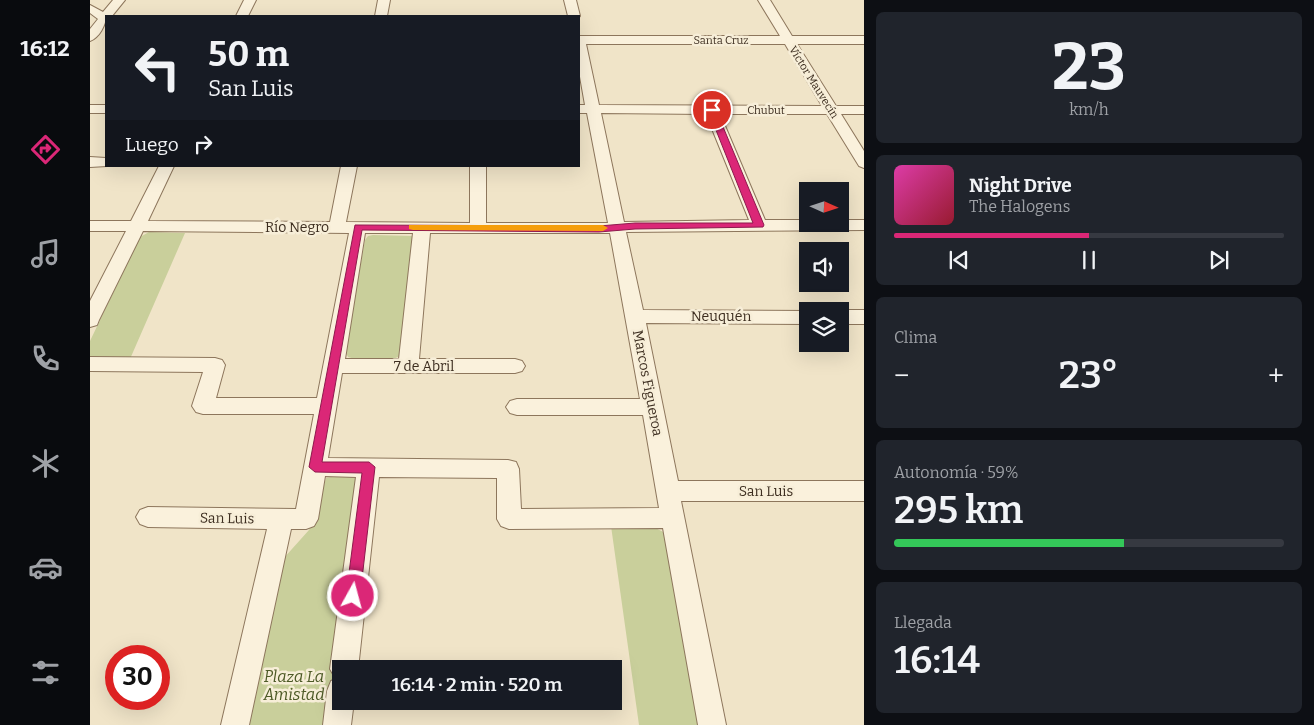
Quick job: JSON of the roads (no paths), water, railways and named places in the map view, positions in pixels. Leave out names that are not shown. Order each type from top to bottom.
[{"type":"street","points":[[96,0],[104,5],[117,3]]},
{"type":"street","points":[[242,15],[250,0]]},
{"type":"street","points":[[380,15],[384,0]]},
{"type":"street","points":[[570,0],[574,15]]},
{"type":"street","name":"Víctor Mauvecín","points":[[764,0],[864,163]]},
{"type":"street","points":[[108,15],[117,3]]},
{"type":"street","points":[[90,8],[105,16]]},
{"type":"street","points":[[90,38],[105,18]]},
{"type":"street","points":[[90,38],[105,39]]},
{"type":"street","name":"Santa Cruz","points":[[580,40],[864,40]]},
{"type":"street","name":"Marcos Figueroa","points":[[580,50],[586,110],[616,227],[635,316],[712,725]]},
{"type":"street","points":[[90,109],[105,109]]},
{"type":"street","name":"Chubut","points":[[586,110],[864,110]]},
{"type":"street","points":[[712,110],[759,225]]},
{"type":"street","points":[[90,162],[105,162]]},
{"type":"street","points":[[91,318],[167,167]]},
{"type":"street","points":[[337,227],[349,167]]},
{"type":"street","points":[[478,167],[478,228]]},
{"type":"street","name":"Río Negro","points":[[90,226],[478,228],[864,225]]},
{"type":"street","points":[[235,725],[293,518],[315,467],[358,227]]},
{"type":"street","points":[[408,366],[422,228]]},
{"type":"street","name":"Neuquén","points":[[635,316],[799,317]]},
{"type":"street","points":[[849,317],[864,317]]},
{"type":"street","points":[[90,364],[215,365],[203,406],[326,406]]},
{"type":"street","name":"7 de Abril","points":[[333,366],[515,366]]},
{"type":"street","points":[[517,407],[652,407]]},
{"type":"street","points":[[315,467],[508,469],[509,519],[674,518]]},
{"type":"street","points":[[345,660],[369,467]]},
{"type":"street","name":"San Luis","points":[[669,491],[864,491]]},
{"type":"street","name":"San Luis","points":[[148,517],[293,518]]},
{"type":"street","points":[[337,725],[339,710]]},
{"type":"park label","name":"Plaza La Amistad","points":[[294,685]]}]
